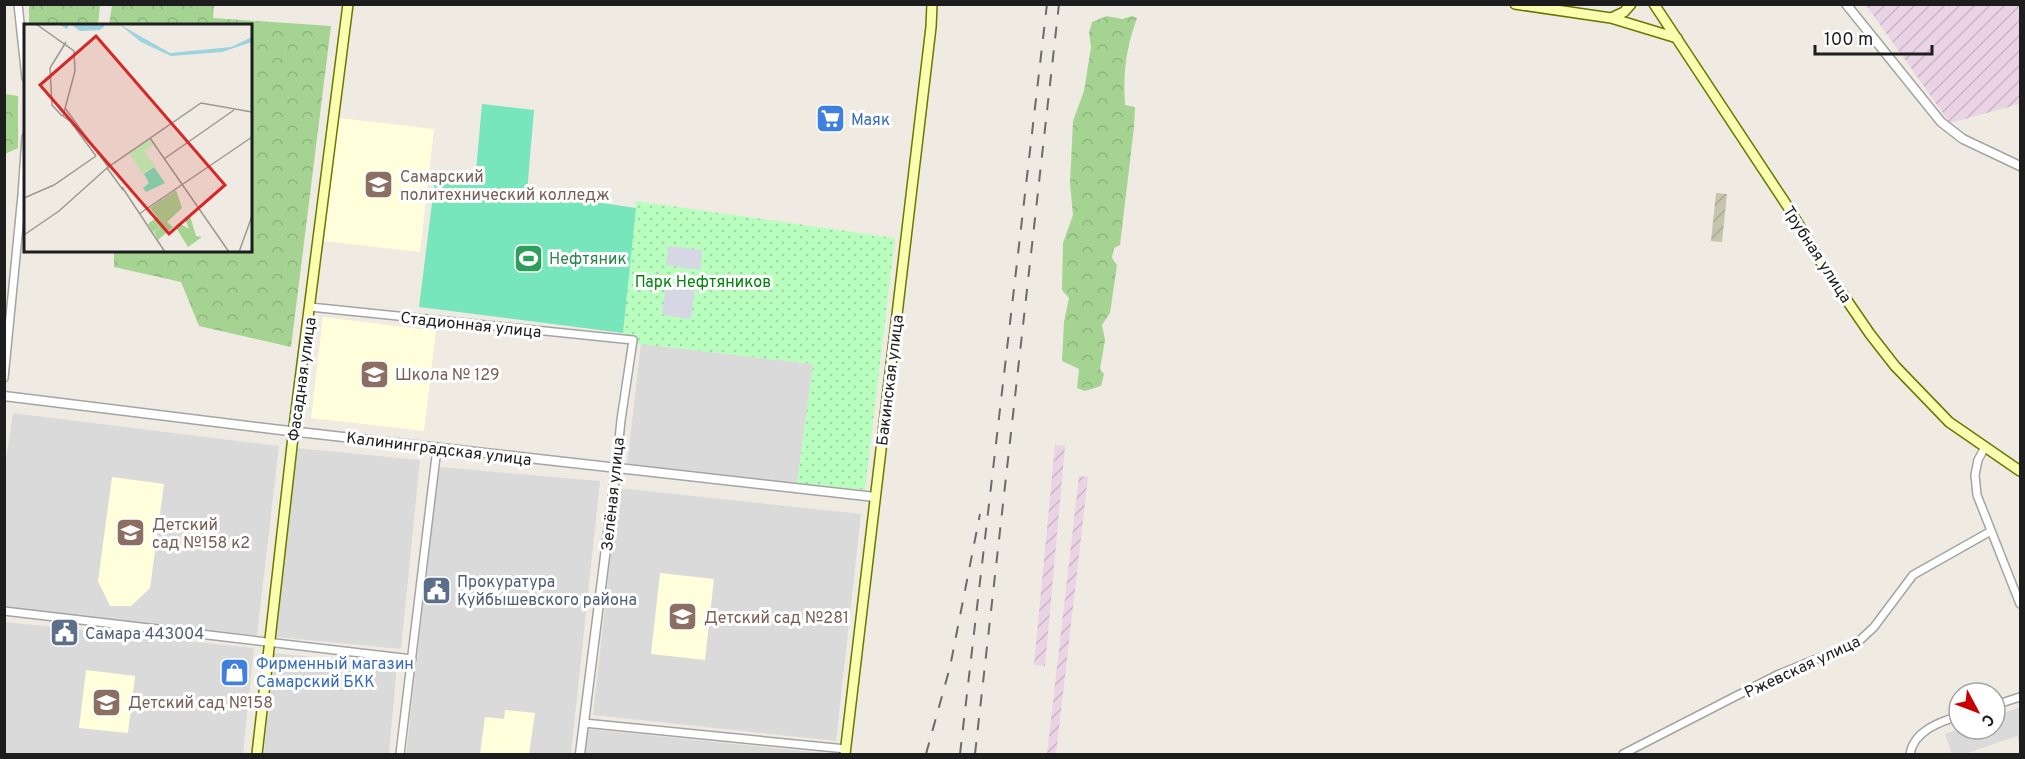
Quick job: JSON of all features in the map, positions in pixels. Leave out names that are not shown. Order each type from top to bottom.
[{"type":"main road","name":"Фасадная улица","points":[[257,754],[293,432],[348,4]]},
{"type":"main road","name":"Бакинская улица","points":[[846,752],[907,240],[932,4]]},
{"type":"main road","points":[[1515,4],[1611,18],[1677,38]]},
{"type":"main road","points":[[1583,4],[1596,16]]},
{"type":"main road","points":[[1611,18],[1624,12],[1631,4]]},
{"type":"main road","name":"Трубная улица","points":[[1654,4],[1790,210],[1822,264],[1895,366],[1949,422],[2020,471]]},
{"type":"street","points":[[18,4],[24,60]]},
{"type":"street","points":[[1846,4],[1941,122],[1963,139],[2020,166]]},
{"type":"street","points":[[4,378],[24,166]]},
{"type":"street","name":"Стадионная улица","points":[[310,307],[633,340]]},
{"type":"street","name":"Зелёная улица","points":[[580,754],[633,340]]},
{"type":"street","name":"Калининградская улица","points":[[4,396],[293,432],[875,497]]},
{"type":"street","points":[[1985,447],[1978,460],[1975,475],[1976,488],[2020,604]]},
{"type":"street","points":[[400,754],[437,448]]},
{"type":"street","name":"Ржевская улица","points":[[1623,754],[1778,675],[1858,642],[1874,627],[1913,575],[1991,531]]},
{"type":"street","points":[[4,611],[412,659]]},
{"type":"street","points":[[1910,754],[1913,742],[1925,731],[1947,721]]},
{"type":"street","points":[[584,723],[846,752]]},
{"type":"shaded area","points":[[1866,5],[2020,5],[2020,104],[1950,123]]},
{"type":"shaded area","name":"Самарский политехнический колледж","points":[[339,118],[434,129],[420,252],[324,241]]},
{"type":"shaded area","points":[[1716,193],[1727,194],[1722,242],[1711,241]]},
{"type":"shaded area","points":[[669,246],[702,250],[700,270],[666,265]]},
{"type":"shaded area","points":[[666,285],[695,289],[691,319],[662,315]]},
{"type":"shaded area","name":"Школа № 129","points":[[323,317],[436,331],[424,431],[311,418]]},
{"type":"shaded area","points":[[641,344],[813,364],[797,483],[627,464]]},
{"type":"shaded area","points":[[13,413],[279,446],[257,635],[5,608],[4,473]]},
{"type":"shaded area","points":[[1055,445],[1065,446],[1045,666],[1034,665]]},
{"type":"shaded area","points":[[296,448],[420,460],[401,649],[276,637]]},
{"type":"shaded area","points":[[439,467],[600,481],[571,754],[406,754]]},
{"type":"shaded area","points":[[1079,476],[1088,477],[1056,754],[1047,754]]},
{"type":"shaded area","name":"Детский сад №158 к2","points":[[112,477],[164,484],[150,588],[131,606],[110,606],[98,581]]},
{"type":"shaded area","points":[[618,488],[861,514],[836,741],[593,715]]},
{"type":"shaded area","name":"Детский сад №281","points":[[660,573],[714,579],[705,660],[651,654]]},
{"type":"shaded area","points":[[5,622],[254,648],[243,754],[5,754]]},
{"type":"shaded area","points":[[273,653],[397,665],[389,754],[264,754]]},
{"type":"shaded area","name":"Детский сад №158","points":[[86,670],[135,676],[128,733],[79,728]]},
{"type":"shaded area","points":[[2020,707],[2020,745],[2017,736],[2007,739],[2007,712]]},
{"type":"shaded area","points":[[505,710],[535,713],[529,754],[480,754],[485,717],[504,719]]},
{"type":"shaded area","points":[[588,729],[834,754],[585,754]]},
{"type":"shaded area","points":[[1947,741],[2003,741],[1965,754],[1952,754]]},
{"type":"green space","points":[[29,5],[100,5],[98,24],[29,24]]},
{"type":"green space","points":[[112,5],[214,5],[213,18],[331,26],[291,347],[199,326],[181,282],[114,267],[114,252],[252,252],[252,24],[109,24]]},
{"type":"green space","points":[[1107,16],[1122,19],[1132,16],[1137,18],[1130,40],[1124,81],[1125,105],[1135,107],[1134,127],[1120,245],[1114,248],[1112,258],[1117,265],[1110,313],[1102,325],[1105,340],[1100,369],[1104,374],[1101,386],[1085,391],[1077,388],[1079,369],[1062,361],[1064,322],[1069,298],[1062,290],[1063,243],[1073,215],[1070,183],[1073,121],[1084,91],[1091,47],[1089,33],[1092,22]]},
{"type":"green space","points":[[5,94],[18,96],[18,148],[5,154]]},
{"type":"green space","name":"Нефтяник","points":[[482,104],[534,110],[527,192],[636,208],[623,333],[419,307],[435,179],[475,182]]},
{"type":"green space","name":"Парк Нефтяников","points":[[636,201],[895,238],[865,490],[797,483],[813,364],[622,342]]},
{"type":"railway","points":[[960,754],[1047,4]]},
{"type":"railway","points":[[975,754],[1059,4]]},
{"type":"railway","points":[[926,754],[950,667],[980,514]]},
{"type":"place","name":"Маяк","points":[[830,119]]},
{"type":"place","name":"Самарский политехнический колледж","points":[[379,185]]},
{"type":"place","name":"Нефтяник","points":[[528,258]]},
{"type":"place","name":"Школа № 129","points":[[374,374]]},
{"type":"place","name":"Детский сад №158 к2","points":[[131,533]]},
{"type":"place","name":"Прокуратура Куйбышевского района","points":[[436,590]]},
{"type":"place","name":"Детский сад №281","points":[[683,617]]},
{"type":"place","name":"Самара 443004","points":[[64,633]]},
{"type":"place","name":"Фирменный магазин Самарский БКК","points":[[235,672]]},
{"type":"place","name":"Детский сад №158","points":[[107,702]]}]
